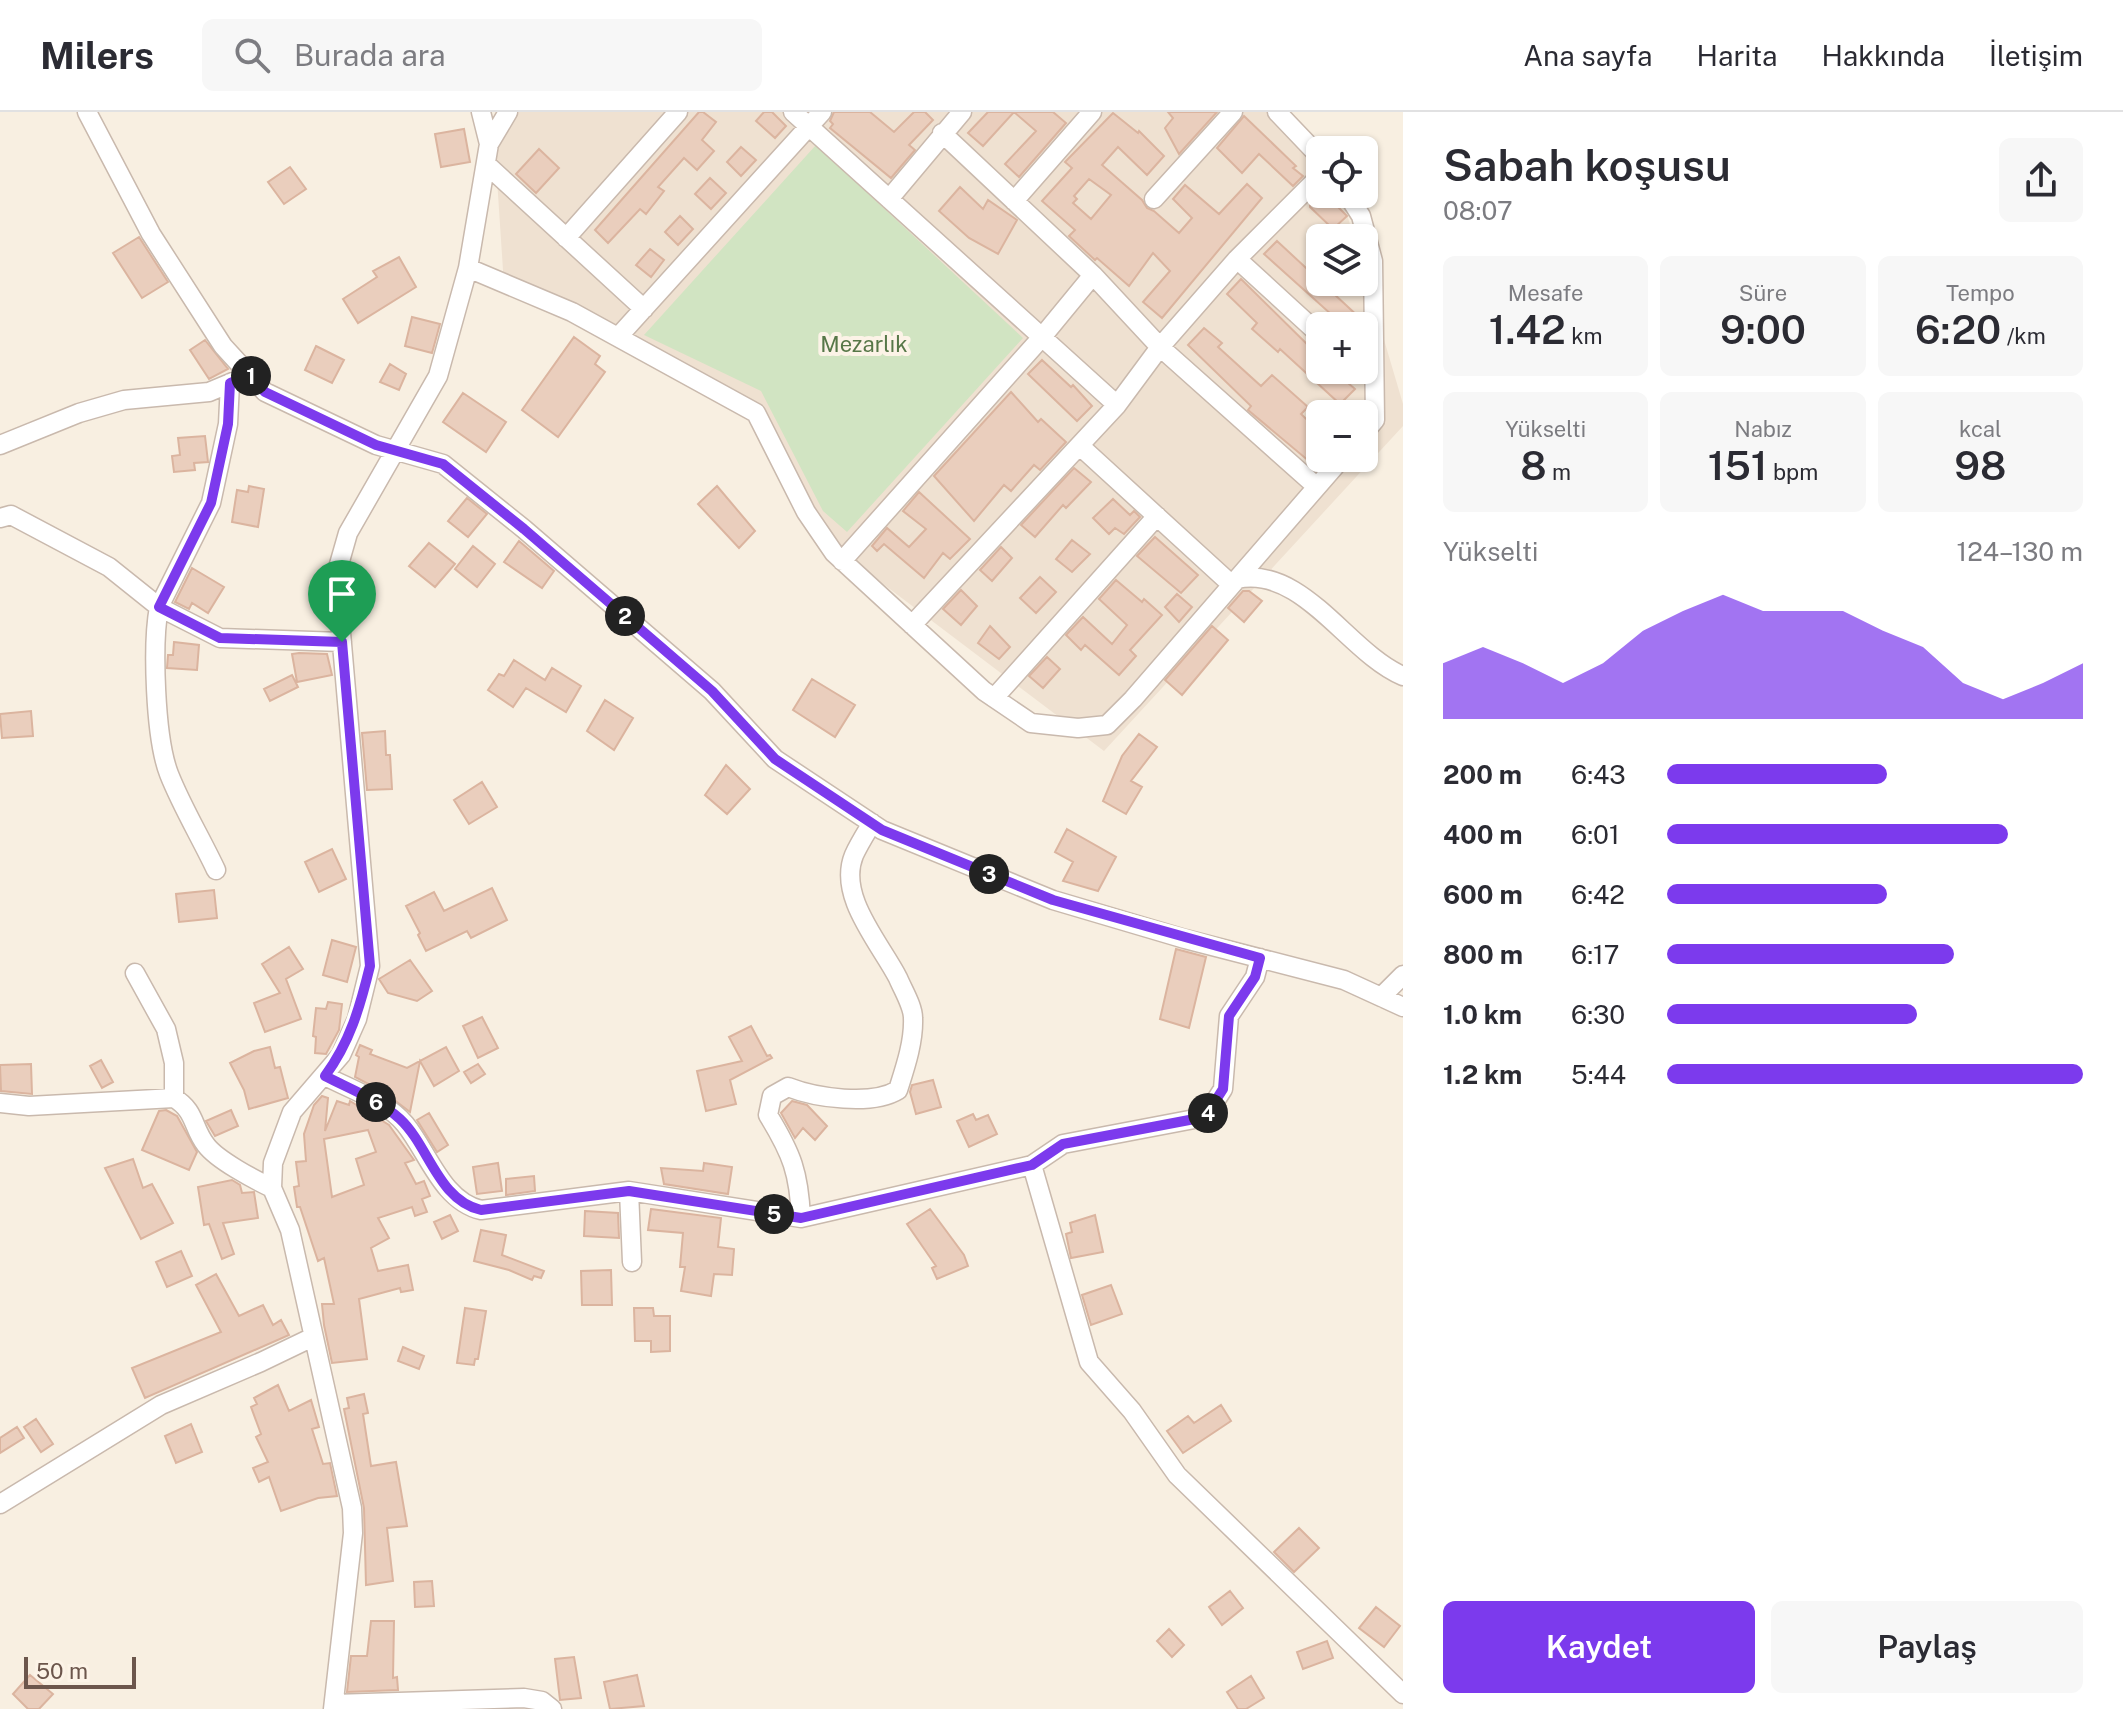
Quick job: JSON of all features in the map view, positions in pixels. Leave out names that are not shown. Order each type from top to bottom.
[{"type":"street","points":[[87,112],[151,234],[223,346],[265,392],[376,445],[443,464],[524,529],[712,691],[775,759],[882,830],[1053,900],[1344,980],[1403,1007]]},
{"type":"street","points":[[481,112],[489,144]]},
{"type":"street","points":[[508,112],[489,144],[468,268],[438,376],[348,533],[336,575],[370,966],[357,1019],[341,1055],[292,1112],[273,1163],[272,1188],[290,1230],[352,1508],[353,1533],[334,1706],[524,1698],[542,1701],[552,1709]]},
{"type":"street","points":[[566,238],[678,112]]},
{"type":"street","points":[[793,112],[1117,405]]},
{"type":"street","points":[[618,337],[822,112]]},
{"type":"street","points":[[889,199],[962,112]]},
{"type":"street","points":[[1014,201],[1092,112]]},
{"type":"street","points":[[1154,199],[1233,112]]},
{"type":"street","points":[[1277,112],[1306,142]]},
{"type":"street","points":[[942,133],[1093,275],[1160,347],[1317,487]]},
{"type":"street","points":[[486,164],[644,309]]},
{"type":"street","points":[[912,625],[1117,405],[1160,347],[1237,259],[1306,190]]},
{"type":"street","points":[[1356,208],[1373,261],[1373,312]]},
{"type":"street","points":[[1237,259],[1306,322]]},
{"type":"street","points":[[468,268],[572,312],[756,413],[806,512],[834,553],[994,698],[1031,723],[1078,728],[1107,725],[1330,472]]},
{"type":"street","points":[[842,561],[1042,337],[1093,275]]},
{"type":"street","points":[[0,445],[79,413],[124,400],[209,392],[249,375]]},
{"type":"street","points":[[216,870],[169,774],[161,747],[155,630],[159,607],[211,503],[228,424],[230,383]]},
{"type":"street","points":[[1373,384],[1374,400]]},
{"type":"street","points":[[1080,446],[1235,582],[1263,578],[1292,588],[1380,663],[1403,676]]},
{"type":"street","points":[[0,518],[11,515],[109,567],[159,607],[220,638],[342,642]]},
{"type":"street","points":[[994,698],[1157,516]]},
{"type":"street","points":[[801,1218],[796,1168],[768,1115],[772,1096],[788,1087],[808,1095],[884,1099],[898,1090],[911,1039],[914,1015],[851,892],[849,878],[853,857],[872,823]]},
{"type":"street","points":[[325,1076],[397,1116],[430,1164],[456,1197],[469,1208],[481,1210],[629,1191],[801,1218],[1032,1165],[1063,1144],[1205,1117],[1223,1089],[1229,1016],[1255,977],[1260,958]]},
{"type":"street","points":[[135,973],[166,1029],[174,1063],[174,1098]]},
{"type":"street","points":[[1381,997],[1403,975]]},
{"type":"street","points":[[0,1103],[29,1106],[174,1098],[187,1106],[207,1146],[250,1178],[272,1188]]},
{"type":"street","points":[[1032,1165],[1089,1362],[1132,1411],[1177,1475],[1403,1694]]},
{"type":"street","points":[[629,1191],[632,1262]]},
{"type":"street","points":[[3,1496],[161,1405],[313,1337]]},
{"type":"shaded area","points":[[519,112],[1275,112],[1306,142],[1306,208],[1345,208],[1350,224],[1306,224],[1306,296],[1371,296],[1376,312],[1306,312],[1306,384],[1378,384],[1378,319],[1403,404],[1403,426],[1378,453],[1378,400],[1306,400],[1306,472],[1361,472],[1104,751],[833,546],[750,398],[504,285],[495,149]]},
{"type":"green space","name":"Mezarlık","points":[[816,145],[1023,338],[847,532],[823,511],[761,391],[644,335]]},
{"type":"building","points":[[699,112],[716,122],[702,140],[714,151],[697,170],[684,158],[658,187],[664,191],[646,214],[640,209],[608,243],[595,230]]},
{"type":"building","points":[[764,112],[772,112],[786,126],[775,138],[756,121]]},
{"type":"building","points":[[834,112],[870,112],[894,132],[914,112],[925,112],[933,120],[909,145],[915,150],[891,178],[830,128]]},
{"type":"building","points":[[988,112],[1014,112],[983,146],[968,133]]},
{"type":"building","points":[[1014,112],[1053,112],[1066,123],[1019,177],[1005,164],[1036,131]]},
{"type":"building","points":[[1168,112],[1217,112],[1179,154],[1165,128],[1173,118]]},
{"type":"building","points":[[1113,113],[1139,131],[1164,156],[1147,175],[1118,147],[1102,165],[1147,208],[1179,233],[1192,218],[1173,199],[1185,185],[1219,214],[1247,184],[1262,198],[1162,318],[1143,302],[1170,271],[1153,253],[1129,286],[1069,236],[1075,230],[1042,201],[1072,168],[1065,162]],"holes":[[[1089,179],[1111,195],[1091,219],[1073,203],[1077,199],[1074,196]]]},
{"type":"building","points":[[1244,116],[1303,176],[1293,186],[1259,154],[1242,173],[1217,148]]},
{"type":"building","points":[[464,129],[470,162],[441,167],[435,134]]},
{"type":"building","points":[[741,147],[756,160],[741,176],[727,162]]},
{"type":"building","points":[[539,149],[559,168],[536,193],[516,174]]},
{"type":"building","points":[[290,167],[306,189],[284,204],[268,182]]},
{"type":"building","points":[[710,178],[726,193],[711,209],[695,194]]},
{"type":"building","points":[[960,187],[983,209],[988,200],[1017,220],[998,254],[969,238],[939,211]]},
{"type":"building","points":[[1311,208],[1339,208],[1347,216],[1338,224],[1328,224]]},
{"type":"building","points":[[680,216],[693,229],[678,245],[665,232]]},
{"type":"building","points":[[139,237],[168,282],[142,298],[113,253]]},
{"type":"building","points":[[1277,241],[1306,268],[1306,292],[1264,254]]},
{"type":"building","points":[[650,249],[664,260],[651,277],[636,265]]},
{"type":"building","points":[[399,257],[416,287],[358,323],[343,299],[377,277],[373,271]]},
{"type":"building","points":[[1241,279],[1306,343],[1306,373],[1252,329],[1257,323],[1227,294]]},
{"type":"building","points":[[1311,296],[1336,296],[1353,312],[1329,312]]},
{"type":"building","points":[[412,317],[440,324],[432,353],[405,346]]},
{"type":"building","points":[[1204,328],[1222,343],[1218,347],[1261,386],[1272,375],[1306,405],[1301,414],[1306,419],[1306,459],[1248,410],[1251,406],[1188,345]]},
{"type":"building","points":[[574,337],[600,356],[595,364],[605,372],[558,437],[522,410]]},
{"type":"building","points":[[205,340],[228,369],[209,379],[190,350]]},
{"type":"building","points":[[316,346],[344,360],[332,383],[305,370]]},
{"type":"building","points":[[1042,360],[1071,387],[1073,385],[1092,406],[1077,421],[1028,374]]},
{"type":"building","points":[[390,364],[406,374],[399,390],[380,382]]},
{"type":"building","points":[[1318,384],[1349,384],[1355,389],[1344,400],[1336,400]]},
{"type":"building","points":[[1011,392],[1038,422],[1041,419],[1066,442],[1040,470],[1034,465],[1011,491],[1004,485],[974,521],[934,476]]},
{"type":"building","points":[[463,393],[506,422],[486,452],[443,422]]},
{"type":"building","points":[[205,436],[208,462],[194,463],[195,470],[174,472],[172,456],[180,455],[178,438]]},
{"type":"building","points":[[1074,468],[1091,482],[1066,508],[1063,505],[1035,537],[1021,525]]},
{"type":"building","points":[[249,486],[264,489],[258,527],[232,522],[237,490],[248,492]]},
{"type":"building","points":[[717,486],[755,531],[739,548],[698,504]]},
{"type":"building","points":[[919,492],[970,539],[950,559],[943,553],[924,578],[884,544],[877,551],[872,546],[887,528],[909,547],[926,529],[903,511]]},
{"type":"building","points":[[467,498],[487,514],[468,537],[448,521]]},
{"type":"building","points":[[1113,499],[1130,515],[1134,511],[1140,517],[1124,534],[1115,528],[1109,534],[1093,518]]},
{"type":"building","points":[[1155,537],[1198,575],[1181,593],[1137,556]]},
{"type":"building","points":[[1072,540],[1090,554],[1072,572],[1056,559]]},
{"type":"building","points":[[519,541],[554,571],[542,588],[504,562]]},
{"type":"building","points":[[429,543],[455,564],[435,587],[409,566]]},
{"type":"building","points":[[473,546],[495,564],[477,587],[455,569]]},
{"type":"building","points":[[1001,547],[1012,558],[992,581],[980,570]]},
{"type":"building","points":[[192,568],[224,587],[208,613],[192,603],[189,609],[175,602]]},
{"type":"building","points":[[1040,577],[1056,592],[1036,613],[1020,598]]},
{"type":"building","points":[[1116,580],[1162,615],[1130,650],[1136,656],[1119,675],[1085,645],[1081,650],[1066,635],[1083,617],[1112,644],[1127,625],[1099,599]]},
{"type":"building","points":[[961,590],[977,606],[961,625],[943,609]]},
{"type":"building","points":[[1243,591],[1249,591],[1262,601],[1244,622],[1228,608]]},
{"type":"building","points":[[1177,594],[1192,607],[1179,622],[1165,607]]},
{"type":"building","points":[[990,626],[1010,647],[999,659],[978,643]]},
{"type":"building","points":[[1212,626],[1228,640],[1182,695],[1165,680]]},
{"type":"building","points":[[174,642],[199,645],[197,670],[167,668],[168,655],[173,655]]},
{"type":"building","points":[[292,654],[327,654],[332,675],[297,682]]},
{"type":"building","points":[[1047,657],[1060,669],[1043,688],[1029,676]]},
{"type":"building","points":[[514,660],[545,680],[552,668],[581,686],[566,712],[526,688],[513,707],[488,690],[499,674],[504,676]]},
{"type":"building","points":[[292,675],[298,687],[270,701],[264,689]]},
{"type":"building","points":[[812,679],[855,705],[835,737],[793,710]]},
{"type":"building","points":[[605,700],[633,718],[614,750],[587,731]]},
{"type":"building","points":[[31,711],[33,736],[2,738],[0,714]]},
{"type":"building","points":[[385,731],[392,789],[367,790],[362,733]]},
{"type":"building","points":[[1139,734],[1157,747],[1131,781],[1142,787],[1126,814],[1103,801],[1122,756]]},
{"type":"building","points":[[726,765],[750,789],[727,814],[705,795]]},
{"type":"building","points":[[482,782],[497,807],[469,824],[454,800]]},
{"type":"building","points":[[1067,829],[1116,857],[1098,891],[1063,881],[1073,862],[1055,852]]},
{"type":"building","points":[[332,849],[346,879],[319,892],[305,862]]},
{"type":"building","points":[[492,888],[507,920],[471,938],[467,931],[426,951],[406,906],[434,892],[444,911]]},
{"type":"building","points":[[214,890],[217,918],[179,922],[176,894]]},
{"type":"building","points":[[332,940],[356,947],[347,982],[323,975]]},
{"type":"building","points":[[289,947],[303,969],[286,979],[301,1019],[265,1032],[254,1003],[280,993],[262,964]]},
{"type":"building","points":[[1176,949],[1206,957],[1189,1028],[1160,1019]]},
{"type":"building","points":[[410,960],[432,991],[417,1001],[388,993],[379,979]]},
{"type":"building","points":[[328,1002],[342,1004],[339,1030],[326,1054],[315,1053],[316,1008],[326,1009]]},
{"type":"building","points":[[482,1017],[498,1048],[478,1058],[463,1026]]},
{"type":"building","points":[[751,1026],[767,1056],[772,1058],[730,1080],[736,1104],[706,1111],[697,1071],[742,1061],[729,1037]]},
{"type":"building","points":[[360,1045],[372,1050],[370,1054],[407,1068],[420,1061],[410,1112],[384,1092],[355,1077],[359,1057],[356,1055]]},
{"type":"building","points":[[270,1047],[275,1068],[280,1067],[288,1098],[249,1109],[244,1090],[230,1063]]},
{"type":"building","points":[[446,1047],[459,1071],[434,1086],[420,1061]]},
{"type":"building","points":[[101,1060],[113,1082],[102,1088],[90,1066]]},
{"type":"building","points":[[31,1064],[32,1094],[1,1091],[0,1065]]},
{"type":"building","points":[[478,1064],[485,1074],[471,1083],[464,1072]]},
{"type":"building","points":[[933,1080],[941,1107],[916,1114],[910,1092],[912,1085]]},
{"type":"building","points":[[322,1096],[328,1098],[325,1131],[337,1101],[349,1105],[350,1101],[389,1125],[414,1160],[405,1163],[416,1184],[424,1181],[430,1196],[422,1199],[427,1212],[415,1216],[412,1207],[378,1218],[389,1238],[371,1248],[378,1271],[408,1265],[413,1290],[401,1292],[400,1288],[359,1299],[367,1359],[332,1363],[322,1304],[334,1304],[324,1258],[318,1261],[300,1207],[297,1207],[294,1187],[299,1186],[296,1162],[306,1161],[304,1134],[314,1105]],"holes":[[[368,1130],[376,1152],[356,1159],[364,1185],[332,1197],[324,1139]]]},
{"type":"building","points":[[792,1101],[807,1105],[827,1126],[815,1140],[803,1128],[795,1138],[781,1113]]},
{"type":"building","points":[[166,1110],[177,1116],[197,1152],[189,1170],[142,1150],[159,1111]]},
{"type":"building","points":[[231,1110],[238,1126],[215,1136],[206,1121]]},
{"type":"building","points":[[429,1113],[448,1145],[437,1152],[417,1120]]},
{"type":"building","points":[[973,1114],[976,1120],[988,1115],[997,1134],[969,1147],[957,1121]]},
{"type":"building","points":[[133,1159],[143,1188],[152,1184],[173,1223],[141,1239],[105,1168]]},
{"type":"building","points":[[498,1163],[502,1191],[477,1194],[473,1167]]},
{"type":"building","points":[[704,1163],[732,1167],[728,1194],[664,1184],[661,1168],[703,1171]]},
{"type":"building","points":[[534,1176],[535,1191],[506,1195],[506,1179]]},
{"type":"building","points":[[232,1180],[240,1185],[242,1193],[254,1192],[258,1218],[223,1223],[234,1254],[222,1259],[209,1224],[204,1225],[198,1187]]},
{"type":"building","points":[[651,1209],[721,1218],[718,1247],[734,1249],[732,1275],[714,1274],[711,1296],[681,1291],[685,1267],[680,1267],[683,1233],[648,1230]]},
{"type":"building","points":[[930,1209],[964,1255],[968,1266],[937,1279],[932,1268],[936,1266],[907,1224]]},
{"type":"building","points":[[585,1211],[618,1213],[619,1238],[584,1236]]},
{"type":"building","points":[[450,1215],[458,1231],[442,1239],[434,1222]]},
{"type":"building","points":[[1095,1215],[1103,1252],[1071,1258],[1066,1234],[1072,1232],[1070,1223]]},
{"type":"building","points":[[481,1230],[506,1235],[502,1255],[544,1271],[541,1278],[534,1276],[532,1280],[474,1261]]},
{"type":"building","points":[[181,1251],[192,1276],[167,1287],[156,1262]]},
{"type":"building","points":[[611,1270],[612,1305],[582,1305],[581,1271]]},
{"type":"building","points":[[216,1274],[239,1316],[263,1305],[273,1325],[281,1320],[289,1335],[145,1398],[132,1368],[221,1332],[196,1285]]},
{"type":"building","points":[[1111,1285],[1122,1314],[1091,1325],[1082,1295]]},
{"type":"building","points":[[465,1308],[486,1311],[478,1359],[475,1359],[474,1365],[457,1363]]},
{"type":"building","points":[[634,1308],[653,1308],[654,1316],[670,1316],[670,1351],[651,1352],[651,1341],[635,1341]]},
{"type":"building","points":[[403,1347],[424,1356],[419,1369],[398,1361]]},
{"type":"building","points":[[278,1385],[289,1411],[311,1400],[319,1427],[312,1429],[323,1464],[330,1463],[337,1496],[318,1498],[281,1511],[269,1477],[259,1482],[253,1468],[268,1462],[256,1437],[261,1434],[251,1407],[257,1404],[254,1398]]},
{"type":"building","points":[[364,1394],[368,1413],[363,1414],[371,1466],[396,1462],[407,1526],[387,1528],[393,1581],[366,1585],[364,1508],[344,1409],[349,1408],[347,1398]]},
{"type":"building","points":[[1221,1405],[1231,1421],[1183,1453],[1167,1431],[1188,1416],[1194,1423]]},
{"type":"building","points":[[36,1419],[53,1444],[41,1452],[24,1427]]},
{"type":"building","points":[[191,1424],[202,1452],[176,1463],[165,1436]]},
{"type":"building","points":[[17,1427],[24,1438],[0,1453],[0,1438]]},
{"type":"building","points":[[1299,1528],[1319,1548],[1294,1572],[1274,1552]]},
{"type":"building","points":[[432,1581],[434,1606],[415,1607],[414,1582]]},
{"type":"building","points":[[1230,1591],[1243,1608],[1222,1625],[1209,1607]]},
{"type":"building","points":[[1376,1607],[1400,1626],[1384,1647],[1359,1628]]},
{"type":"building","points":[[371,1621],[394,1621],[393,1678],[397,1677],[398,1690],[347,1692],[351,1656],[367,1656]]},
{"type":"building","points":[[1169,1629],[1184,1645],[1172,1657],[1157,1641]]},
{"type":"building","points":[[1327,1641],[1333,1658],[1303,1669],[1297,1652]]},
{"type":"building","points":[[574,1657],[581,1698],[560,1700],[555,1659]]},
{"type":"building","points":[[30,1675],[53,1694],[39,1709],[28,1709],[13,1694]]},
{"type":"building","points":[[637,1675],[644,1706],[610,1709],[604,1682]]},
{"type":"building","points":[[1251,1676],[1264,1698],[1246,1709],[1238,1709],[1227,1692]]},
{"type":"route","points":[[249,375],[265,392],[376,445],[443,464],[524,529],[712,691],[775,759],[882,830],[1053,900],[1260,958],[1255,977],[1229,1016],[1223,1089],[1205,1117],[1063,1144],[1032,1165],[801,1218],[629,1191],[481,1210],[469,1208],[456,1197],[430,1164],[397,1116],[325,1076],[341,1055],[357,1019],[370,966],[342,642],[220,638],[159,607],[211,503],[228,424],[230,383],[249,375]]}]
